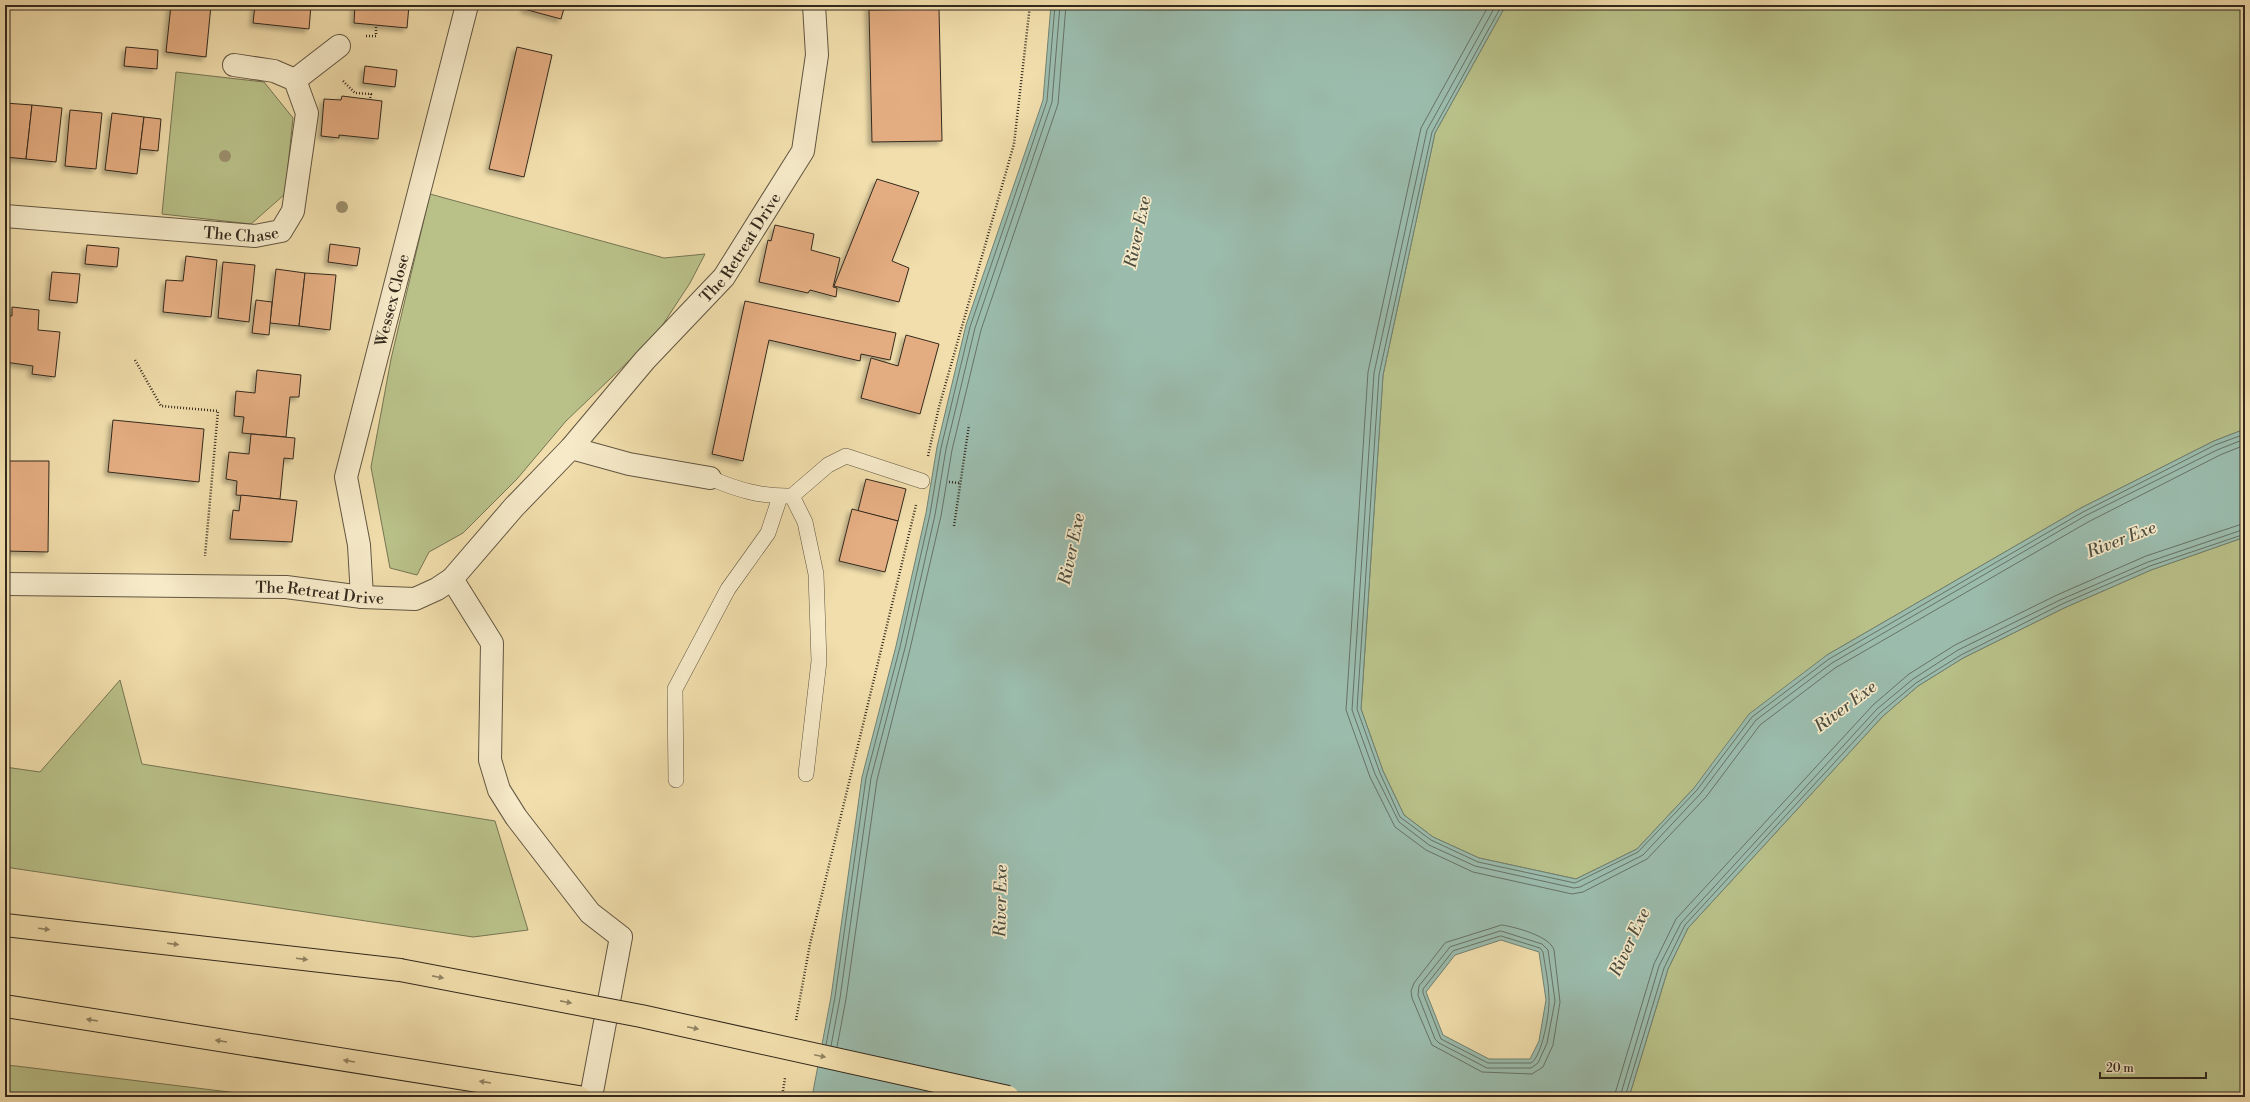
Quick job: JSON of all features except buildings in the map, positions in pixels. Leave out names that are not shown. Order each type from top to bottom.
[{"type":"highway","points":[[5,924],[400,970],[641,1016],[1008,1097]]},
{"type":"highway","points":[[5,1006],[579,1097]]},
{"type":"street","name":"Wessex Close","points":[[362,597],[359,545],[346,477],[467,5]]},
{"type":"street","name":"The Retreat Drive","points":[[5,584],[286,587],[362,597],[415,599],[437,589],[452,579],[514,506],[571,448],[645,360],[724,277],[803,151],[817,54],[814,5]]},
{"type":"street","points":[[234,65],[274,71],[295,80],[339,46]]},
{"type":"street","name":"The Chase","points":[[5,216],[255,236],[280,231],[293,211],[306,113],[295,80]]},
{"type":"street","points":[[571,448],[629,464],[710,478]]},
{"type":"street","points":[[452,579],[492,643],[490,760],[499,790],[516,817],[590,913],[621,937],[591,1097]]},
{"type":"lane","points":[[676,780],[675,689],[728,589],[768,532],[786,496],[828,465],[846,456],[922,481]]},
{"type":"lane","points":[[710,478],[740,491],[786,496],[805,522],[816,574],[819,661],[806,774]]},
{"type":"path","points":[[795,1028],[810,944],[939,407],[1014,144],[1030,5]]},
{"type":"path","points":[[341,80],[355,93],[371,94],[370,99]]},
{"type":"path","points":[[135,360],[161,406],[218,411],[203,586]]},
{"type":"path","points":[[954,526],[969,425]]},
{"type":"path","points":[[782,1097],[786,1074]]},
{"type":"green space","points":[[1506,5],[2245,5],[2245,429],[2214,441],[2081,508],[1827,655],[1694,788],[1637,849],[1576,879],[1479,858],[1433,837],[1404,815],[1383,771],[1361,709],[1383,375],[1435,133]]},
{"type":"green space","points":[[176,72],[264,82],[293,118],[285,194],[251,224],[162,214]]},
{"type":"green space","points":[[430,194],[664,258],[705,254],[690,283],[656,335],[566,421],[517,479],[463,533],[429,552],[417,575],[390,568],[371,467],[391,359]]},
{"type":"green space","points":[[2245,537],[2245,1097],[1629,1097],[1668,969],[1688,928],[1883,716],[1918,686],[1963,658],[2064,608],[2151,570]]},
{"type":"green space","points":[[120,680],[142,764],[495,821],[528,930],[473,937],[5,867],[5,767],[40,772]]},
{"type":"green space","points":[[5,1065],[16,1066],[270,1097],[5,1097]]},
{"type":"water","name":"River Exe","points":[[1051,5],[1506,5],[1435,133],[1383,375],[1361,709],[1383,771],[1404,815],[1433,837],[1479,858],[1576,879],[1637,849],[1694,788],[1749,714],[1827,655],[2081,508],[2214,441],[2245,429],[2245,537],[2151,570],[2064,608],[1963,658],[1918,686],[1883,716],[1688,928],[1668,969],[1629,1097],[812,1097],[831,997],[862,777],[896,646],[926,513],[937,447],[966,325],[1043,100]],"holes":[[[1501,940],[1539,952],[1546,1000],[1539,1041],[1530,1059],[1489,1059],[1443,1035],[1426,992],[1455,955]]]}]
